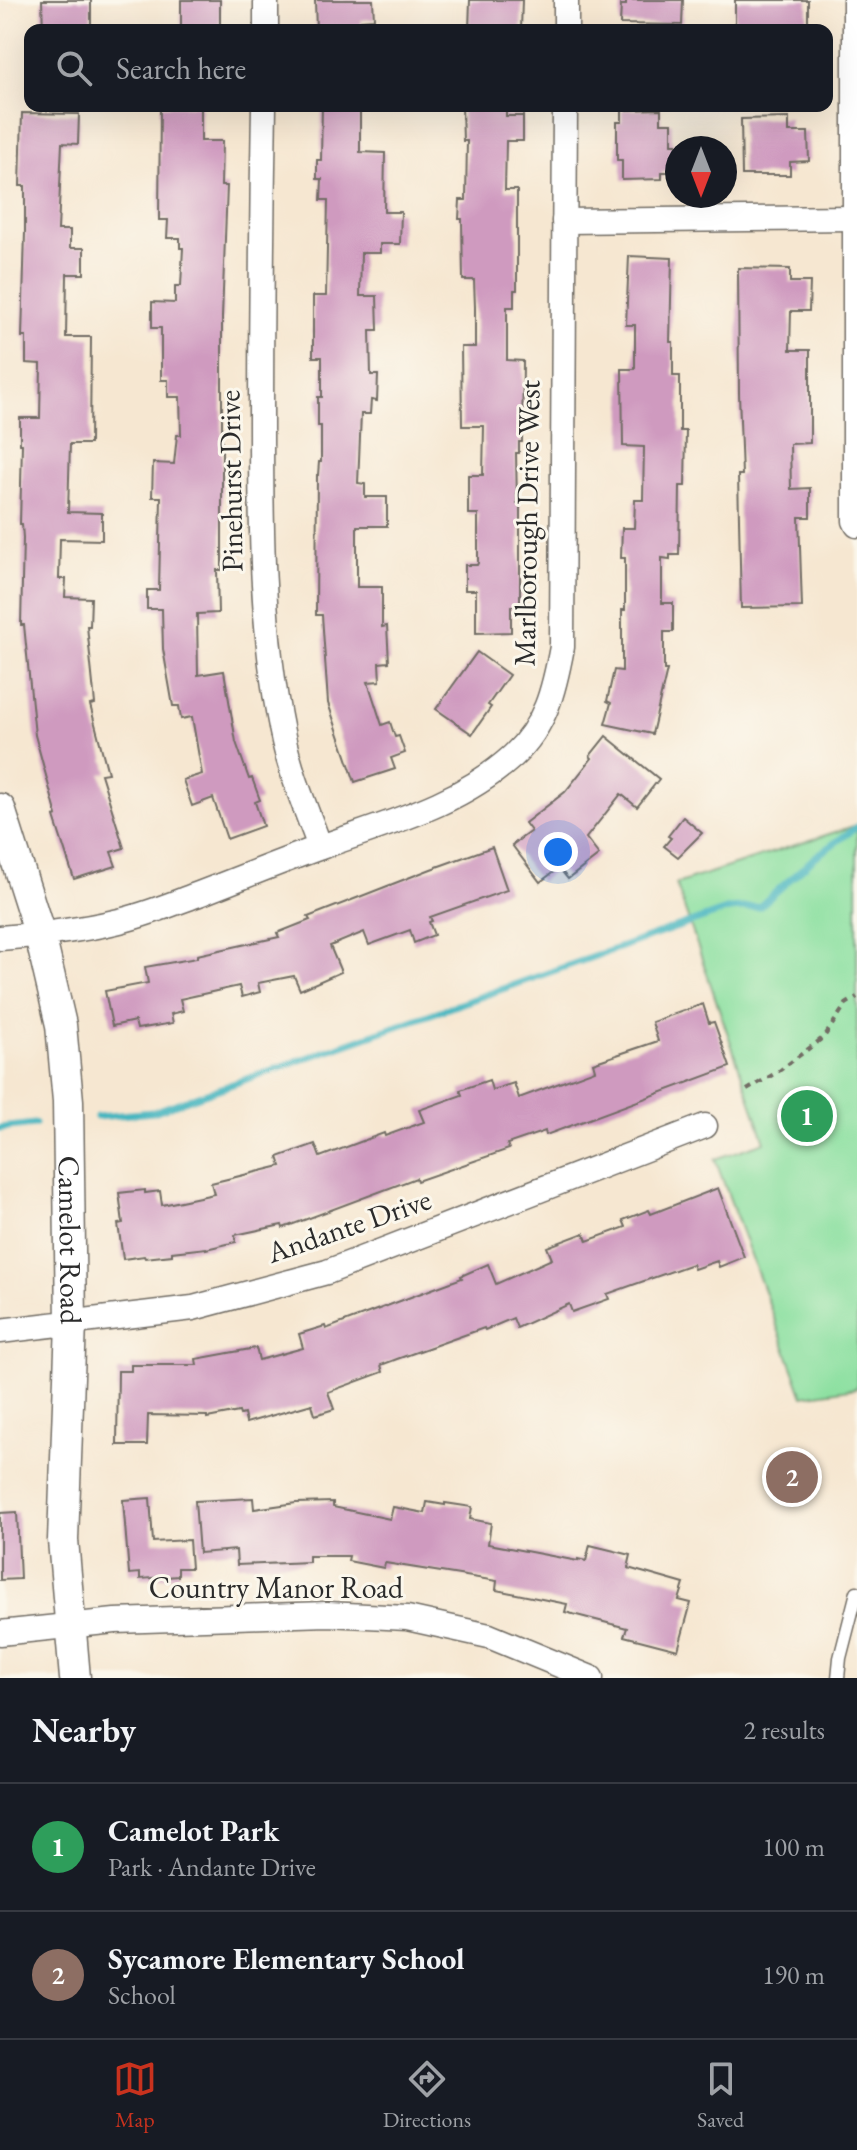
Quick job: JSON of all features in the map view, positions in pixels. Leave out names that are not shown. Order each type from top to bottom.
[{"type":"street","points":[[266,0],[266,24]]},
{"type":"street","points":[[566,0],[566,24]]},
{"type":"street","points":[[855,0],[857,525]]},
{"type":"street","name":"Pinehurst Drive","points":[[264,112],[261,532],[267,637],[282,733],[295,781],[320,847]]},
{"type":"street","name":"Marlborough Drive West","points":[[0,938],[40,935],[116,922],[413,815],[452,798],[495,770],[533,733],[547,708],[562,647],[565,112]]},
{"type":"street","points":[[564,221],[855,218]]},
{"type":"street","name":"Camelot Road","points":[[0,809],[40,935],[61,1025],[68,1101],[71,1323],[63,1540],[75,1678]]},
{"type":"street","name":"Andante Drive","points":[[0,1331],[193,1308],[327,1272],[705,1126]]},
{"type":"street","name":"Country Manor Road","points":[[0,1633],[115,1621],[327,1614],[407,1618],[489,1636],[591,1678]]},
{"type":"lane","points":[[838,1678],[857,1592]]},
{"type":"path","points":[[747,1090],[779,1071],[824,1037],[846,1004],[857,997]]},
{"type":"green space","points":[[857,825],[857,1388],[803,1396],[715,1159],[765,1142],[676,884]]},
{"type":"building","points":[[42,0],[91,0],[91,24],[43,24]]},
{"type":"building","points":[[181,0],[220,0],[220,24],[181,24]]},
{"type":"building","points":[[315,0],[373,0],[374,19],[361,20],[361,24],[316,24]]},
{"type":"building","points":[[470,0],[522,0],[521,24],[469,24]]},
{"type":"building","points":[[626,0],[683,0],[682,24],[620,24],[621,5],[626,5]]},
{"type":"building","points":[[735,0],[808,0],[808,24],[735,24]]},
{"type":"building","points":[[160,112],[201,112],[201,141],[222,141],[221,186],[227,186],[222,317],[222,570],[217,570],[218,613],[197,614],[198,675],[224,671],[236,742],[260,800],[255,802],[263,826],[227,839],[213,798],[192,806],[183,780],[202,774],[192,717],[181,719],[179,706],[173,706],[163,649],[162,609],[147,609],[147,590],[159,590],[161,497],[152,497],[153,463],[174,464],[177,435],[181,435],[180,397],[168,397],[168,380],[161,380],[161,328],[152,328],[152,302],[175,303],[175,286],[181,286],[183,248],[180,248],[180,238],[167,238],[168,220],[159,220]]},
{"type":"building","points":[[322,112],[360,112],[360,152],[385,153],[384,212],[401,212],[400,244],[380,244],[380,253],[361,253],[360,296],[377,296],[378,330],[370,330],[371,375],[378,375],[377,401],[371,400],[370,414],[361,414],[358,483],[365,484],[365,497],[387,497],[387,526],[357,526],[357,587],[382,587],[382,627],[387,626],[389,662],[379,663],[380,681],[368,682],[382,725],[390,722],[405,753],[391,758],[395,769],[355,782],[328,703],[322,615],[316,615],[317,475],[321,462],[318,397],[322,397],[322,357],[313,357],[313,296],[326,296],[328,200],[321,200],[322,179],[317,179],[317,160],[321,160]]},
{"type":"building","points":[[462,112],[506,112],[506,116],[523,116],[523,141],[506,141],[505,190],[517,190],[517,290],[514,290],[514,307],[507,307],[507,360],[523,361],[522,442],[519,442],[519,453],[516,453],[517,503],[520,503],[520,606],[511,606],[511,632],[476,633],[476,590],[465,590],[465,565],[478,563],[478,514],[468,514],[468,475],[483,475],[484,426],[462,426],[461,347],[475,347],[474,280],[463,280],[462,219],[459,219],[460,200],[466,200],[467,141],[463,141]]},
{"type":"building","points":[[622,112],[661,112],[661,123],[672,123],[672,136],[665,136],[665,172],[662,172],[662,179],[622,180],[622,160],[617,160],[617,122],[622,122]]},
{"type":"building","points":[[22,113],[79,114],[78,144],[62,143],[58,230],[70,230],[70,248],[84,248],[84,274],[67,274],[66,337],[91,337],[90,444],[70,444],[68,512],[102,513],[102,540],[60,539],[59,579],[66,579],[65,597],[91,598],[90,626],[87,626],[95,704],[90,705],[108,773],[101,774],[124,848],[111,852],[116,866],[74,879],[54,817],[57,816],[35,735],[24,625],[21,625],[23,538],[20,524],[20,418],[40,418],[41,364],[26,363],[26,337],[22,337],[25,186],[20,186]]},
{"type":"building","points":[[789,118],[789,132],[808,132],[809,161],[790,162],[790,175],[742,175],[741,119]]},
{"type":"building","points":[[629,256],[672,258],[670,342],[673,342],[673,376],[680,376],[680,431],[686,431],[685,486],[680,486],[679,555],[662,558],[662,603],[673,603],[673,632],[664,632],[664,670],[667,670],[652,734],[605,724],[611,703],[607,701],[614,670],[622,671],[625,558],[621,558],[622,528],[634,528],[635,500],[643,500],[644,447],[623,446],[622,369],[635,369],[635,325],[626,325]]},
{"type":"building","points":[[738,268],[790,269],[790,282],[810,282],[809,311],[791,311],[790,350],[810,350],[810,443],[790,444],[791,489],[810,488],[810,517],[799,517],[802,607],[741,608]]},
{"type":"building","points":[[477,652],[509,675],[472,734],[436,709]]},
{"type":"building","points":[[606,736],[659,779],[637,807],[621,794],[586,838],[599,855],[568,879],[559,868],[540,882],[512,845],[531,831],[525,823],[565,792]]},
{"type":"building","points":[[683,817],[702,833],[678,857],[664,846]]},
{"type":"building","points":[[492,847],[507,890],[430,917],[434,935],[414,943],[410,930],[369,945],[364,932],[330,946],[341,972],[300,990],[294,976],[258,983],[260,992],[242,997],[239,986],[180,999],[183,1011],[171,1014],[173,1023],[137,1029],[135,1021],[112,1026],[105,991],[148,983],[145,967],[197,958],[197,955],[279,937],[277,933],[310,920],[308,917]]},
{"type":"building","points":[[703,1004],[709,1023],[714,1022],[730,1067],[546,1135],[545,1131],[507,1144],[509,1149],[417,1181],[416,1178],[283,1228],[282,1225],[235,1235],[236,1242],[206,1249],[123,1259],[118,1224],[123,1223],[119,1193],[160,1191],[162,1205],[214,1194],[211,1183],[281,1166],[278,1157],[315,1144],[320,1157],[424,1122],[419,1110],[462,1095],[460,1090],[489,1080],[492,1090],[514,1083],[519,1098],[595,1070],[593,1063],[658,1041],[652,1022]]},
{"type":"building","points":[[718,1188],[744,1257],[719,1267],[717,1261],[694,1269],[692,1264],[607,1294],[609,1299],[572,1312],[569,1304],[517,1328],[513,1318],[397,1359],[381,1365],[383,1372],[328,1392],[334,1409],[315,1415],[312,1404],[246,1423],[244,1414],[240,1415],[239,1412],[207,1418],[148,1415],[147,1445],[117,1445],[118,1371],[131,1371],[131,1365],[197,1365],[196,1359],[256,1348],[259,1360],[303,1348],[299,1334],[325,1326],[326,1329],[462,1278],[488,1264],[496,1284],[552,1259],[547,1247],[584,1233],[587,1241],[626,1227],[623,1220],[649,1210],[651,1214]]},
{"type":"building","points":[[150,1498],[153,1542],[189,1540],[191,1568],[178,1568],[178,1576],[140,1579],[140,1573],[129,1574],[123,1500]]},
{"type":"building","points":[[253,1498],[254,1509],[333,1502],[333,1507],[390,1519],[393,1507],[425,1513],[427,1502],[472,1507],[470,1519],[491,1523],[488,1544],[578,1561],[586,1561],[590,1545],[631,1555],[628,1568],[684,1584],[679,1600],[691,1603],[678,1650],[624,1636],[627,1628],[565,1612],[567,1604],[496,1590],[497,1581],[385,1563],[384,1568],[348,1561],[349,1556],[309,1556],[309,1562],[237,1565],[236,1550],[199,1553],[195,1501]]},
{"type":"building","points":[[17,1512],[20,1579],[0,1580],[0,1513]]},
{"type":"waterway","points":[[97,1117],[153,1112],[729,909],[759,907],[815,857],[857,827]]},
{"type":"waterway","points":[[0,1128],[35,1124]]},
{"type":"place","name":"Camelot Park","points":[[807,1116]]},
{"type":"place","name":"Sycamore Elementary School","points":[[792,1477]]}]
